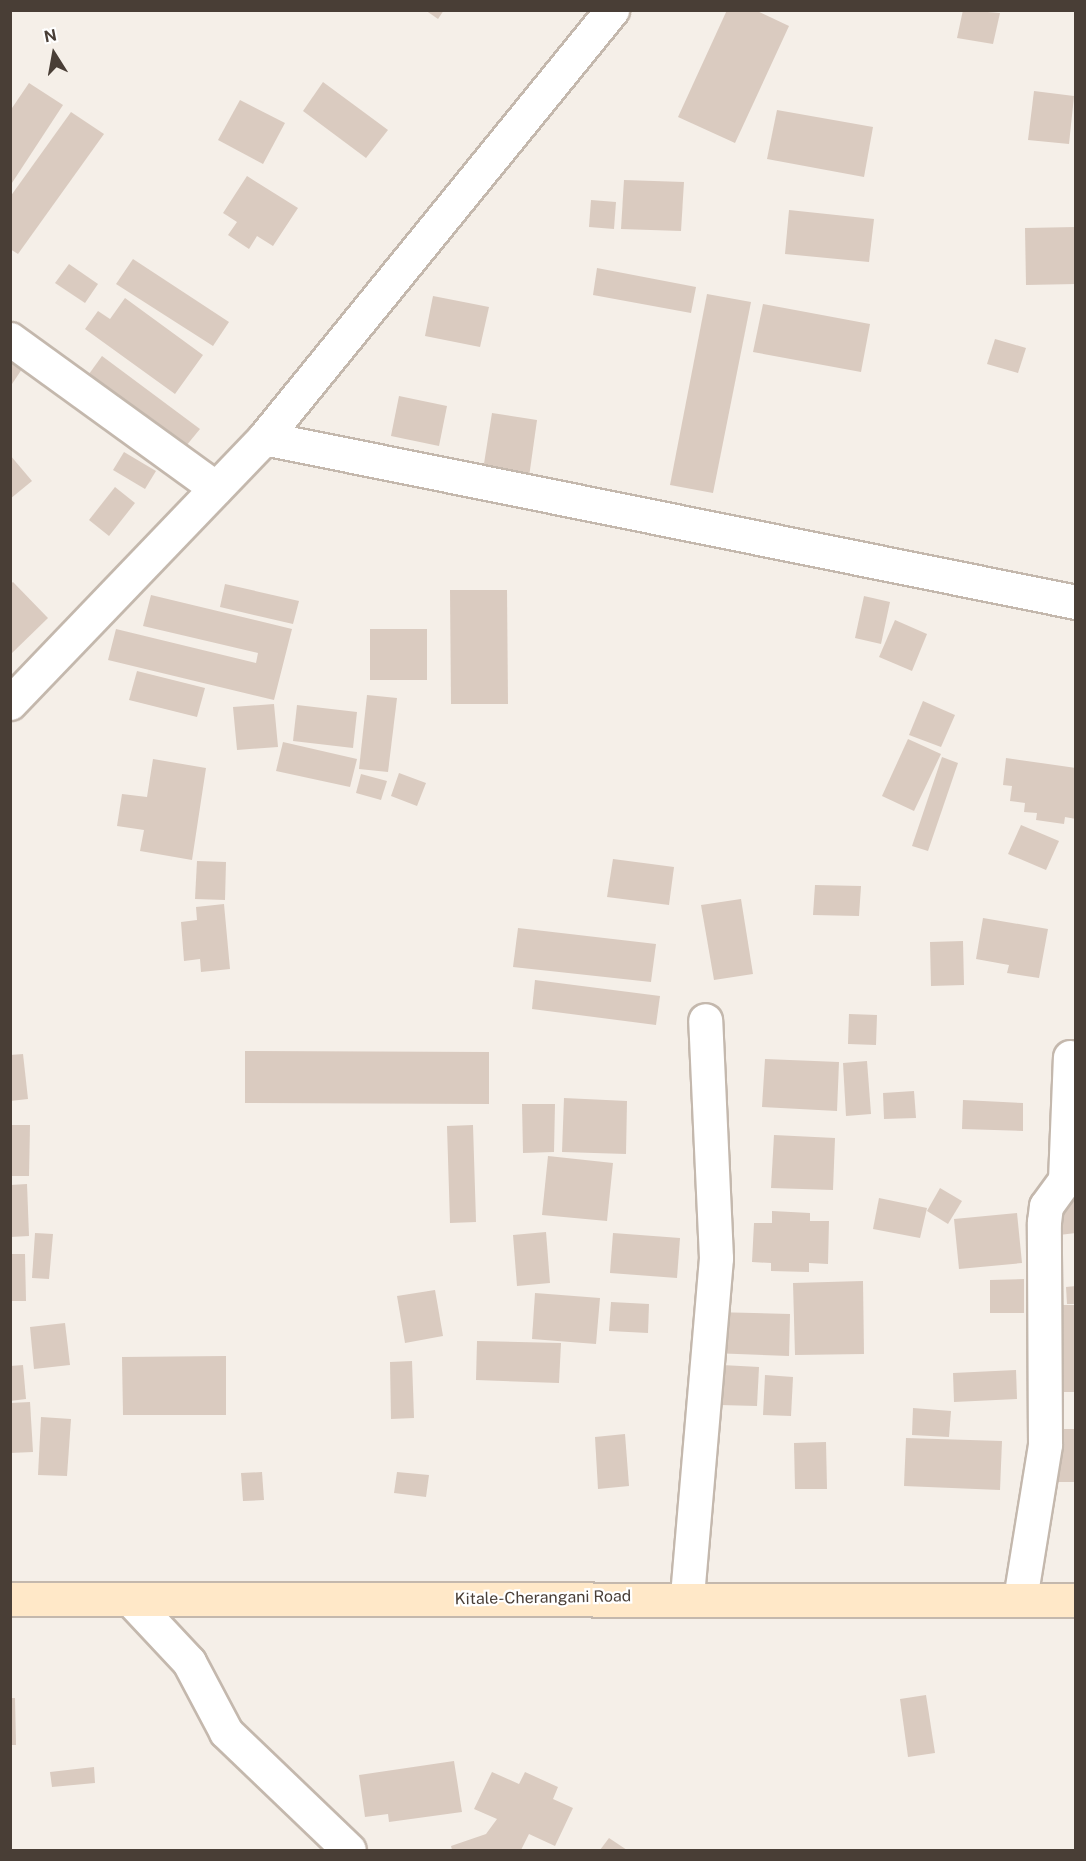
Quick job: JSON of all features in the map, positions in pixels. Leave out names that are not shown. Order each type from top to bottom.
[{"type":"main road","name":"Kitale-Cherangani Road","points":[[10,1599],[687,1596],[1076,1600]]},
{"type":"street","points":[[10,703],[264,438],[612,10]]},
{"type":"street","points":[[10,339],[216,488]]},
{"type":"street","points":[[264,438],[1076,602]]},
{"type":"street","points":[[687,1596],[716,1258],[705,1020]]},
{"type":"street","points":[[1020,1599],[1045,1444],[1044,1222],[1047,1206],[1065,1180],[1070,1057]]},
{"type":"street","points":[[131,1600],[189,1662],[226,1732],[349,1851]]},
{"type":"building","points":[[425,10],[444,10],[438,19]]},
{"type":"building","points":[[727,10],[755,10],[789,26],[735,143],[678,117]]},
{"type":"building","points":[[963,10],[1000,13],[993,44],[957,38]]},
{"type":"building","points":[[323,82],[388,130],[366,158],[303,111]]},
{"type":"building","points":[[29,83],[63,105],[10,186],[10,111]]},
{"type":"building","points":[[1034,91],[1074,96],[1069,144],[1028,140]]},
{"type":"building","points":[[240,100],[285,123],[263,164],[218,140]]},
{"type":"building","points":[[777,110],[873,127],[864,177],[767,159]]},
{"type":"building","points":[[71,112],[104,134],[18,254],[10,249],[10,197]]},
{"type":"building","points":[[247,176],[298,208],[273,246],[257,236],[249,249],[228,235],[237,222],[223,213]]},
{"type":"building","points":[[624,180],[684,182],[681,231],[621,229]]},
{"type":"building","points":[[591,200],[616,202],[614,229],[589,227]]},
{"type":"building","points":[[789,210],[874,219],[869,262],[785,254]]},
{"type":"building","points":[[1076,227],[1076,284],[1026,285],[1025,228]]},
{"type":"building","points":[[133,259],[229,322],[213,346],[116,284]]},
{"type":"building","points":[[69,264],[98,284],[85,303],[55,283]]},
{"type":"building","points":[[597,268],[696,287],[691,313],[593,295]]},
{"type":"building","points":[[707,294],[751,302],[713,493],[670,485]]},
{"type":"building","points":[[433,296],[489,307],[480,347],[425,336]]},
{"type":"building","points":[[125,298],[203,355],[175,394],[85,329],[98,311],[110,319]]},
{"type":"building","points":[[763,304],[870,324],[861,372],[753,352]]},
{"type":"building","points":[[995,339],[1026,348],[1018,373],[987,364]]},
{"type":"building","points":[[102,356],[200,429],[186,446],[89,374]]},
{"type":"building","points":[[10,362],[22,369],[10,387]]},
{"type":"building","points":[[399,396],[447,406],[439,446],[391,436]]},
{"type":"building","points":[[492,413],[537,420],[529,477],[483,470]]},
{"type":"building","points":[[124,452],[156,471],[145,489],[113,470]]},
{"type":"building","points":[[10,455],[32,481],[10,499]]},
{"type":"building","points":[[115,487],[135,503],[109,536],[89,520]]},
{"type":"building","points":[[13,582],[48,618],[10,655],[10,584]]},
{"type":"building","points":[[225,584],[299,601],[293,624],[220,607]]},
{"type":"building","points":[[450,590],[507,590],[508,704],[451,704]]},
{"type":"building","points":[[151,595],[292,629],[274,700],[108,660],[116,629],[256,663],[258,653],[143,626]]},
{"type":"building","points":[[864,596],[890,602],[881,644],[855,638]]},
{"type":"building","points":[[895,620],[927,634],[912,671],[879,657]]},
{"type":"building","points":[[370,629],[427,629],[427,680],[370,680]]},
{"type":"building","points":[[137,671],[205,688],[197,717],[129,700]]},
{"type":"building","points":[[367,695],[397,698],[388,772],[359,769]]},
{"type":"building","points":[[923,701],[955,715],[941,747],[909,735]]},
{"type":"building","points":[[274,704],[278,747],[237,750],[233,707]]},
{"type":"building","points":[[297,705],[357,712],[353,748],[293,741]]},
{"type":"building","points":[[908,739],[941,754],[914,811],[882,796]]},
{"type":"building","points":[[283,742],[357,759],[350,787],[276,771]]},
{"type":"building","points":[[942,757],[958,763],[928,851],[912,846]]},
{"type":"building","points":[[1006,758],[1076,768],[1076,819],[1065,817],[1064,824],[1036,820],[1037,813],[1024,812],[1025,803],[1010,801],[1012,786],[1003,785]]},
{"type":"building","points":[[153,759],[206,768],[192,860],[140,851],[144,830],[117,826],[122,794],[147,797]]},
{"type":"building","points":[[399,773],[426,783],[417,806],[391,796]]},
{"type":"building","points":[[361,774],[387,781],[381,800],[356,793]]},
{"type":"building","points":[[1021,825],[1059,841],[1046,870],[1008,854]]},
{"type":"building","points":[[613,859],[674,867],[669,905],[607,897]]},
{"type":"building","points":[[197,861],[226,862],[225,900],[195,899]]},
{"type":"building","points":[[815,885],[861,886],[859,916],[813,915]]},
{"type":"building","points":[[741,899],[753,974],[714,980],[701,905]]},
{"type":"building","points":[[224,904],[230,969],[201,972],[200,959],[184,961],[181,922],[197,920],[196,907]]},
{"type":"building","points":[[983,918],[1048,929],[1039,978],[1007,973],[1009,965],[976,959]]},
{"type":"building","points":[[518,928],[656,944],[651,982],[513,967]]},
{"type":"building","points":[[963,941],[964,985],[931,986],[930,942]]},
{"type":"building","points":[[535,980],[660,996],[656,1025],[532,1009]]},
{"type":"building","points":[[849,1014],[877,1015],[876,1045],[848,1044]]},
{"type":"building","points":[[245,1051],[489,1052],[489,1104],[245,1103]]},
{"type":"building","points":[[23,1054],[28,1099],[10,1101],[10,1055]]},
{"type":"building","points":[[765,1059],[839,1062],[837,1111],[762,1107]]},
{"type":"building","points":[[867,1061],[871,1114],[846,1116],[843,1063]]},
{"type":"building","points":[[914,1091],[916,1118],[884,1119],[883,1093]]},
{"type":"building","points":[[564,1098],[627,1101],[626,1154],[562,1152]]},
{"type":"building","points":[[963,1100],[1023,1103],[1023,1131],[962,1129]]},
{"type":"building","points":[[522,1104],[555,1104],[554,1152],[523,1153]]},
{"type":"building","points":[[10,1125],[30,1125],[29,1176],[10,1176]]},
{"type":"building","points":[[473,1125],[476,1222],[450,1223],[447,1126]]},
{"type":"building","points":[[774,1135],[835,1138],[833,1190],[771,1188]]},
{"type":"building","points":[[548,1156],[613,1163],[607,1221],[542,1215]]},
{"type":"building","points":[[27,1184],[29,1236],[10,1237],[10,1185]]},
{"type":"building","points":[[940,1188],[962,1201],[948,1224],[927,1211]]},
{"type":"building","points":[[1076,1195],[1076,1233],[1059,1235],[1056,1197]]},
{"type":"building","points":[[879,1198],[927,1208],[920,1238],[873,1229]]},
{"type":"building","points":[[772,1211],[810,1213],[810,1221],[829,1221],[828,1264],[809,1263],[809,1272],[771,1271],[771,1263],[752,1262],[754,1223],[772,1223]]},
{"type":"building","points":[[1017,1213],[1022,1263],[959,1269],[954,1219]]},
{"type":"building","points":[[546,1232],[550,1283],[517,1286],[513,1235]]},
{"type":"building","points":[[35,1233],[53,1234],[49,1279],[32,1278]]},
{"type":"building","points":[[613,1233],[680,1238],[677,1278],[610,1273]]},
{"type":"building","points":[[10,1254],[25,1254],[26,1301],[10,1301]]},
{"type":"building","points":[[1024,1279],[1024,1313],[990,1313],[990,1280]]},
{"type":"building","points":[[863,1281],[864,1354],[795,1355],[793,1283]]},
{"type":"building","points":[[1076,1286],[1076,1304],[1067,1304],[1066,1287]]},
{"type":"building","points":[[435,1290],[443,1336],[405,1343],[397,1296]]},
{"type":"building","points":[[535,1293],[600,1298],[596,1344],[532,1339]]},
{"type":"building","points":[[611,1302],[649,1304],[648,1333],[609,1331]]},
{"type":"building","points":[[1058,1305],[1076,1305],[1076,1392],[1058,1392]]},
{"type":"building","points":[[712,1312],[790,1314],[789,1356],[711,1353]]},
{"type":"building","points":[[65,1323],[70,1365],[34,1369],[30,1327]]},
{"type":"building","points":[[477,1341],[561,1343],[559,1383],[476,1380]]},
{"type":"building","points":[[226,1356],[226,1415],[123,1415],[122,1357]]},
{"type":"building","points":[[412,1361],[414,1418],[391,1419],[390,1362]]},
{"type":"building","points":[[23,1365],[26,1399],[10,1401],[10,1366]]},
{"type":"building","points":[[722,1365],[759,1367],[757,1406],[720,1405]]},
{"type":"building","points":[[1016,1370],[1017,1399],[954,1402],[953,1373]]},
{"type":"building","points":[[765,1375],[793,1377],[791,1416],[763,1415]]},
{"type":"building","points":[[30,1402],[33,1452],[10,1453],[10,1403]]},
{"type":"building","points":[[913,1408],[951,1411],[949,1437],[912,1435]]},
{"type":"building","points":[[41,1417],[71,1419],[67,1476],[38,1475]]},
{"type":"building","points":[[1056,1429],[1076,1429],[1076,1482],[1056,1482]]},
{"type":"building","points":[[625,1434],[629,1486],[598,1489],[595,1437]]},
{"type":"building","points":[[906,1438],[1002,1441],[1000,1490],[904,1486]]},
{"type":"building","points":[[826,1442],[827,1489],[795,1489],[794,1443]]},
{"type":"building","points":[[262,1472],[264,1500],[243,1501],[241,1473]]},
{"type":"building","points":[[397,1472],[429,1475],[426,1497],[394,1493]]},
{"type":"building","points":[[926,1695],[935,1753],[908,1757],[900,1699]]},
{"type":"building","points":[[10,1698],[15,1698],[16,1745],[10,1745]]},
{"type":"building","points":[[454,1761],[462,1812],[389,1822],[388,1814],[365,1817],[359,1775]]},
{"type":"building","points":[[94,1767],[95,1783],[52,1787],[50,1772]]},
{"type":"building","points":[[492,1772],[519,1784],[525,1772],[558,1787],[553,1799],[573,1808],[555,1846],[529,1834],[521,1850],[452,1850],[451,1846],[486,1834],[497,1819],[474,1809]]},
{"type":"building","points":[[609,1838],[627,1850],[600,1850]]}]
